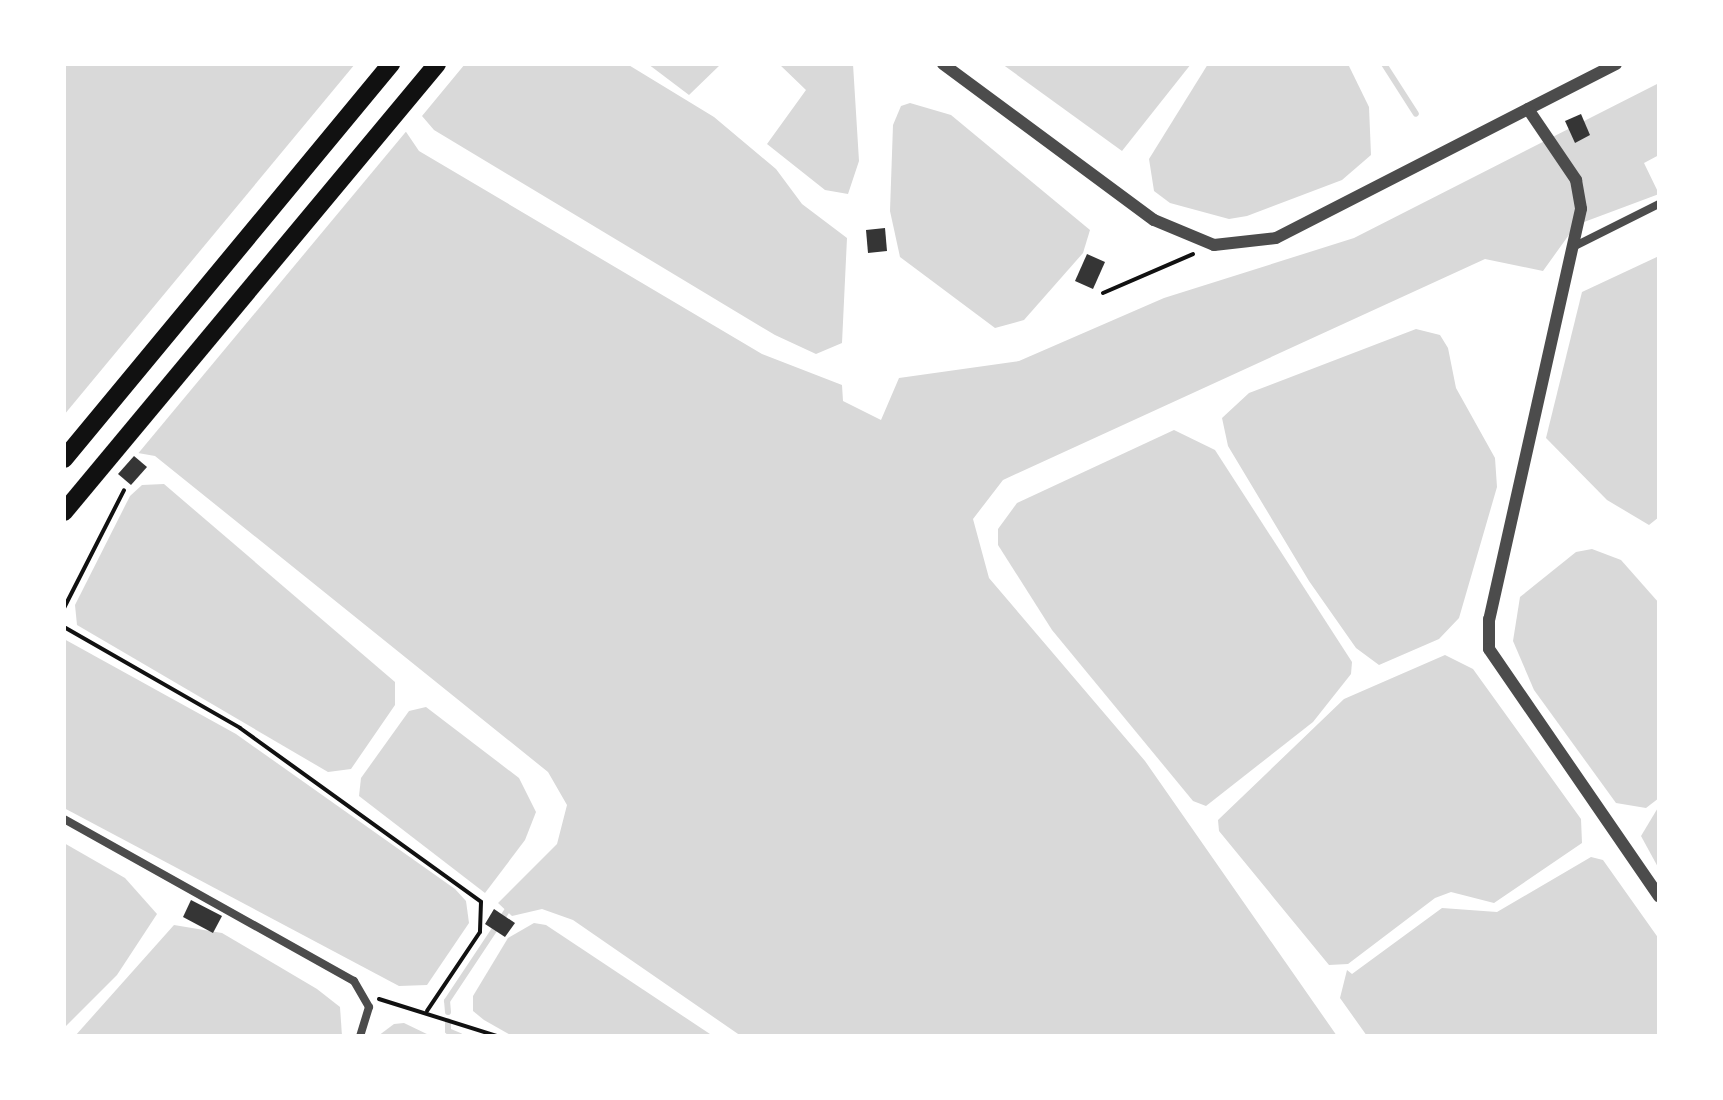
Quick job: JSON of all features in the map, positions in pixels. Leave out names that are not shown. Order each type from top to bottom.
[{"type":"highway","points":[[64,459],[391,64]]},
{"type":"highway","points":[[64,512],[437,64]]},
{"type":"street","points":[[943,64],[1154,220],[1214,245],[1276,238],[1616,64]]},
{"type":"street","points":[[1528,109],[1576,180],[1581,209],[1489,619],[1489,649],[1659,896]]},
{"type":"street","points":[[1573,247],[1659,204]]},
{"type":"street","points":[[64,819],[354,981],[365,995],[368,1021],[360,1036]]},
{"type":"path","points":[[1103,293],[1214,245]]},
{"type":"path","points":[[64,608],[124,490]]},
{"type":"path","points":[[64,627],[240,728],[481,902],[480,932],[427,1011]]},
{"type":"path","points":[[365,995],[427,1011],[497,1036]]},
{"type":"shaded area","points":[[64,64],[360,64],[419,151],[762,354],[842,385],[843,401],[881,420],[899,378],[1019,361],[1164,298],[1354,238],[1659,83],[1659,155],[1644,163],[1659,194],[1576,225],[1543,271],[1485,259],[1003,480],[973,519],[989,578],[1145,761],[1337,1036],[741,1036],[573,920],[542,909],[512,916],[498,903],[557,844],[567,805],[548,772],[155,456],[64,440]]},
{"type":"shaded area","points":[[465,64],[627,64],[714,117],[776,169],[802,204],[847,238],[842,343],[816,354],[775,335],[434,130],[422,116]]},
{"type":"shaded area","points":[[648,64],[721,64],[689,95]]},
{"type":"shaded area","points":[[779,64],[853,64],[859,161],[848,194],[825,190],[767,144],[806,90]]},
{"type":"shaded area","points":[[1002,64],[1191,64],[1122,151]]},
{"type":"shaded area","points":[[1208,64],[1348,64],[1369,107],[1371,155],[1342,180],[1247,216],[1229,219],[1170,203],[1154,191],[1149,159]]},
{"type":"shaded area","points":[[910,103],[951,115],[1090,230],[1083,253],[1024,320],[995,328],[900,257],[890,211],[893,125],[901,106]]},
{"type":"shaded area","points":[[1659,256],[1659,517],[1649,525],[1607,500],[1546,438],[1582,292]]},
{"type":"shaded area","points":[[1416,329],[1440,335],[1448,348],[1456,388],[1495,458],[1497,487],[1459,618],[1439,639],[1379,665],[1356,648],[1309,581],[1228,446],[1222,418],[1249,393]]},
{"type":"shaded area","points":[[1174,430],[1215,450],[1352,662],[1351,674],[1313,722],[1206,806],[1193,801],[1052,630],[998,545],[998,529],[1017,503]]},
{"type":"shaded area","points":[[164,484],[395,682],[395,705],[351,769],[328,772],[77,625],[75,605],[130,496],[142,485]]},
{"type":"shaded area","points":[[1592,549],[1621,560],[1659,603],[1659,798],[1646,808],[1616,803],[1534,690],[1513,641],[1520,597],[1576,552]]},
{"type":"shaded area","points":[[64,639],[236,734],[455,889],[466,901],[469,923],[427,985],[399,986],[64,808]]},
{"type":"shaded area","points":[[1445,655],[1473,669],[1581,819],[1582,843],[1494,903],[1451,892],[1435,898],[1348,964],[1329,965],[1219,831],[1218,820],[1344,699]]},
{"type":"shaded area","points":[[426,707],[519,778],[536,812],[525,840],[485,893],[359,796],[361,778],[409,711]]},
{"type":"shaded area","points":[[1659,806],[1659,869],[1641,836]]},
{"type":"shaded area","points":[[64,843],[125,878],[157,914],[117,975],[64,1028]]},
{"type":"shaded area","points":[[1591,857],[1603,860],[1659,939],[1659,1036],[1367,1036],[1340,998],[1347,970],[1352,974],[1442,908],[1497,912]]},
{"type":"shaded area","points":[[534,923],[546,925],[713,1036],[512,1036],[484,1020],[473,1011],[473,996],[508,938]]},
{"type":"shaded area","points":[[174,925],[222,933],[317,989],[340,1007],[342,1036],[75,1036]]},
{"type":"shaded area","points":[[404,1023],[431,1036],[378,1036],[394,1024]]},
{"type":"pier","points":[[355,64],[365,64],[409,128],[136,456],[64,444],[64,415]]},
{"type":"building","points":[[1581,114],[1590,135],[1575,143],[1565,121]]},
{"type":"building","points":[[885,228],[887,251],[868,253],[866,230]]},
{"type":"building","points":[[1087,254],[1105,262],[1093,289],[1075,281]]},
{"type":"building","points":[[134,456],[147,467],[131,485],[118,474]]},
{"type":"building","points":[[191,900],[222,916],[213,933],[183,917]]},
{"type":"building","points":[[494,909],[515,923],[505,937],[485,924]]},
{"type":"waterway","points":[[1384,64],[1416,114]]},
{"type":"waterway","points":[[448,1012],[447,1001],[510,906]]},
{"type":"waterway","points":[[448,1021],[448,1031],[460,1036]]}]
